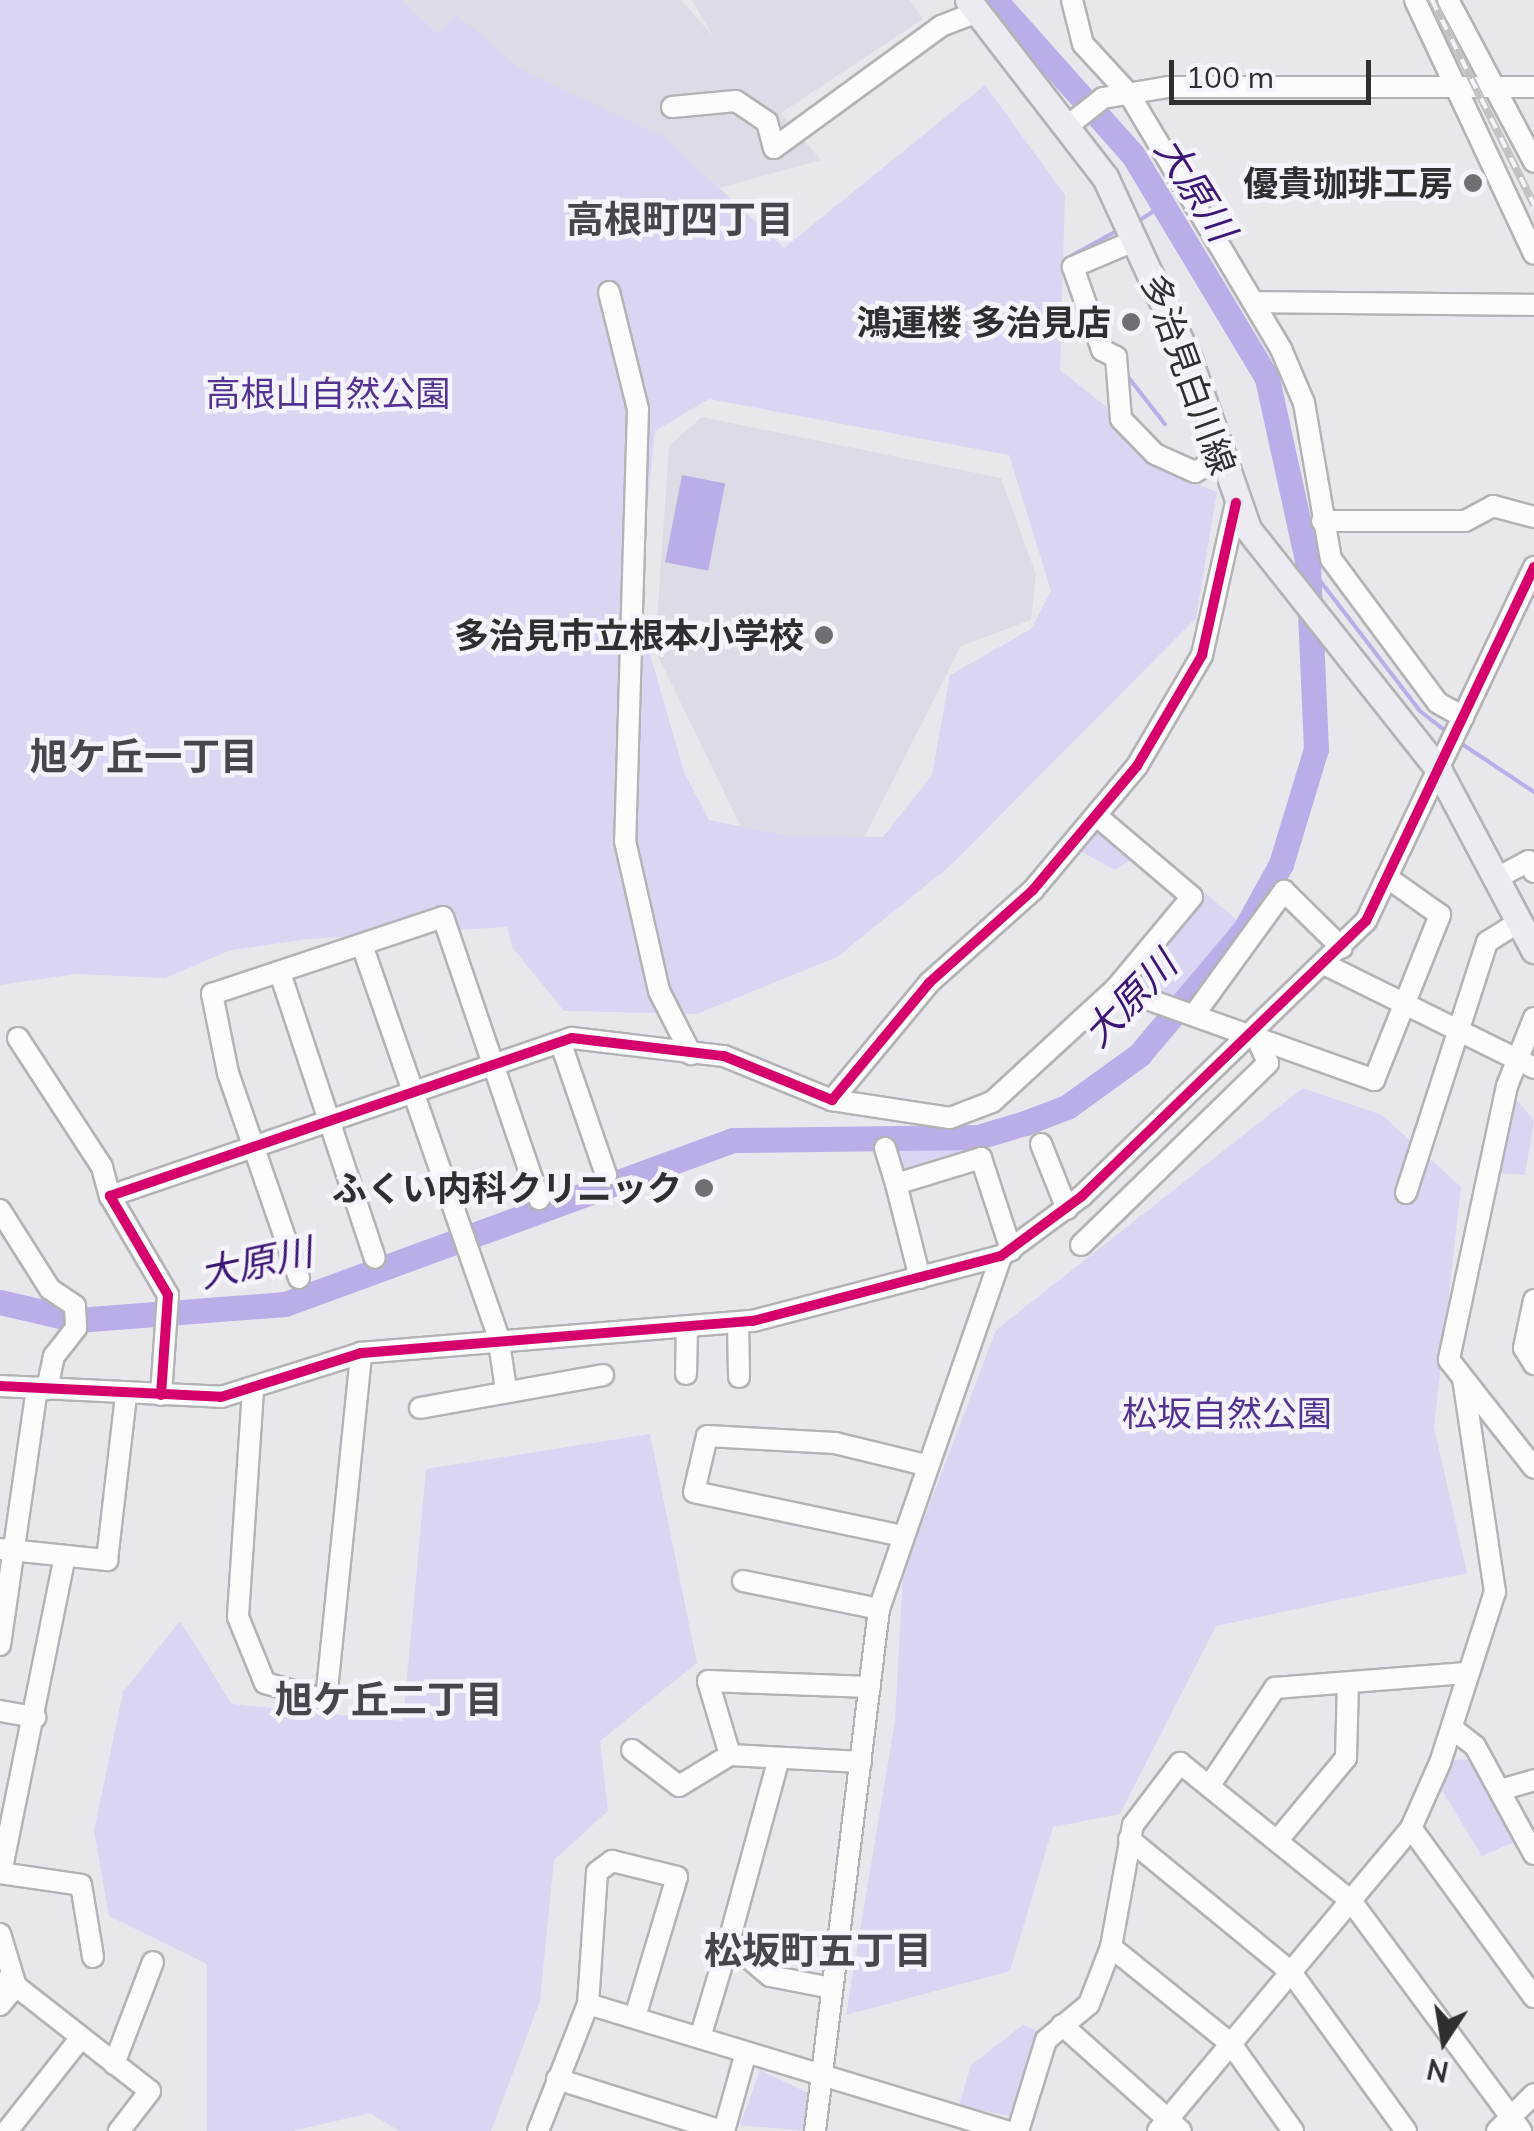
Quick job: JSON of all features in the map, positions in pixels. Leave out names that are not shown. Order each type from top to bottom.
[{"type":"main road","name":"多治見白川線","points":[[973,6],[1074,120],[1136,240],[1190,362],[1236,503],[1443,757],[1496,880],[1534,950]]},
{"type":"street","points":[[1072,0],[1082,44],[1130,94],[1253,302],[1304,403],[1322,522],[1332,559],[1438,703],[1461,720]]},
{"type":"street","points":[[1415,0],[1463,88],[1534,254]]},
{"type":"street","points":[[1448,0],[1534,162]]},
{"type":"street","points":[[672,107],[736,101],[766,122],[774,148],[973,6]]},
{"type":"street","points":[[1074,120],[1102,98],[1130,94],[1534,87]]},
{"type":"street","points":[[1136,240],[1073,267],[1102,350],[1116,357],[1121,419],[1155,454],[1194,472],[1220,458]]},
{"type":"street","points":[[609,292],[638,409],[624,841],[659,991],[691,1054]]},
{"type":"street","points":[[1253,302],[1534,304]]},
{"type":"street","points":[[832,1100],[929,983],[1098,817],[1202,655],[1236,503]]},
{"type":"street","points":[[1322,522],[1465,521],[1493,506],[1534,517]]},
{"type":"street","points":[[0,1386],[126,1395],[253,1390],[361,1353],[498,1336],[738,1323],[1006,1253],[1067,1209],[1342,948],[1388,878],[1532,578]]},
{"type":"street","points":[[110,1196],[572,1038],[724,1056],[832,1100],[950,1118],[992,1102],[1116,988],[1192,897],[1098,817]]},
{"type":"street","points":[[1496,880],[1528,862],[1534,872]]},
{"type":"street","points":[[1116,988],[1254,1030],[1374,1080],[1400,1006],[1440,915],[1388,878]]},
{"type":"street","points":[[1196,1012],[1284,892],[1342,948]]},
{"type":"street","points":[[298,1278],[254,1146],[212,994],[443,918],[539,1199]]},
{"type":"street","points":[[1406,1192],[1451,1032],[1487,942],[1519,922]]},
{"type":"street","points":[[362,945],[498,1336],[506,1389]]},
{"type":"street","points":[[1326,965],[1451,1032],[1525,1062]]},
{"type":"street","points":[[280,973],[375,1258]]},
{"type":"street","points":[[1532,1456],[1449,1360],[1534,1018]]},
{"type":"street","points":[[1081,1245],[1268,1064],[1254,1030]]},
{"type":"street","points":[[18,1038],[102,1167],[110,1196],[168,1295],[160,1395]]},
{"type":"street","points":[[561,1044],[606,1175]]},
{"type":"street","points":[[1146,1132],[1172,1156]]},
{"type":"street","points":[[1041,1144],[1067,1209]]},
{"type":"street","points":[[885,1148],[920,1278]]},
{"type":"street","points":[[815,2131],[879,1609],[898,1536],[1006,1253],[980,1158],[896,1184]]},
{"type":"street","points":[[0,1210],[50,1288],[75,1306],[76,1328],[54,1356],[42,1388],[9,1550],[0,1645]]},
{"type":"street","points":[[1534,1300],[1524,1348],[1534,1364]]},
{"type":"street","points":[[738,1323],[739,1377]]},
{"type":"street","points":[[686,1374],[687,1327]]},
{"type":"street","points":[[253,1390],[238,1617],[265,1683],[326,1700],[361,1353]]},
{"type":"street","points":[[420,1408],[506,1389],[603,1375]]},
{"type":"street","points":[[1062,2025],[1170,2126],[1230,2044],[1410,1828],[1453,1729],[1465,1673],[1495,1592],[1463,1379]]},
{"type":"street","points":[[9,1550],[107,1560],[126,1395]]},
{"type":"street","points":[[898,1536],[694,1492],[707,1436],[836,1443],[925,1465]]},
{"type":"street","points":[[64,1556],[36,1716],[1,1873],[81,1885],[93,1957]]},
{"type":"street","points":[[743,1581],[879,1609]]},
{"type":"street","points":[[1210,1785],[1275,1688],[1465,1673]]},
{"type":"street","points":[[730,1755],[708,1681],[870,1687]]},
{"type":"street","points":[[1277,1841],[1346,1758],[1348,1682]]},
{"type":"street","points":[[0,1710],[36,1716]]},
{"type":"street","points":[[1453,1729],[1475,1746],[1533,1852]]},
{"type":"street","points":[[632,1750],[679,1786],[730,1755],[861,1762]]},
{"type":"street","points":[[700,2038],[780,1758]]},
{"type":"street","points":[[1018,2131],[1046,2040],[1089,2004],[1110,1947],[1130,1838],[1180,1763],[1352,1902],[1509,2127],[1534,2094]]},
{"type":"street","points":[[1500,1790],[1534,1780]]},
{"type":"street","points":[[1410,1828],[1534,1997]]},
{"type":"street","points":[[1130,1838],[1292,1972],[1406,2131]]},
{"type":"street","points":[[538,2131],[588,2004],[597,1872],[612,1861],[677,1878],[635,2017]]},
{"type":"street","points":[[0,1934],[8,1983],[0,2005]]},
{"type":"street","points":[[729,1941],[770,1976],[832,1988]]},
{"type":"street","points":[[1110,1947],[1230,2044],[1293,2131]]},
{"type":"street","points":[[114,2064],[153,1962]]},
{"type":"street","points":[[8,1983],[150,2092],[118,2131]]},
{"type":"street","points":[[588,2004],[745,2056],[1006,2131]]},
{"type":"street","points":[[7,2131],[80,2038]]},
{"type":"street","points":[[557,2080],[722,2131],[745,2056]]},
{"type":"shaded area","points":[[365,0],[681,0],[713,36],[692,0],[910,0],[923,19],[781,113],[821,160],[719,188]]},
{"type":"shaded area","name":"多治見市立根本小学校","points":[[702,417],[1001,478],[1036,574],[1031,620],[961,646],[861,844],[743,831],[655,650],[669,446]]},
{"type":"shaded area","points":[[682,475],[725,483],[708,571],[665,562]]},
{"type":"green space","name":"高根山自然公園","points":[[0,0],[402,0],[438,34],[456,14],[522,70],[663,136],[784,248],[985,85],[1065,195],[1060,370],[1166,454],[1164,470],[1217,492],[1196,618],[950,866],[837,957],[697,1014],[564,1011],[512,947],[507,927],[308,939],[231,950],[165,978],[76,974],[0,985]],"holes":[[[709,399],[1009,455],[1051,591],[1031,629],[950,675],[932,775],[883,837],[788,836],[709,820],[684,772],[637,609],[655,431]]]},
{"type":"green space","points":[[1100,824],[1138,856],[1115,870],[1078,850]]},
{"type":"green space","points":[[1205,893],[1238,921],[1176,1001],[1127,986]]},
{"type":"green space","name":"松坂自然公園","points":[[1303,1088],[1382,1115],[1461,1187],[1434,1427],[1467,1573],[1216,1626],[1120,1814],[1053,1827],[1010,1971],[846,2015],[895,1721],[903,1574],[996,1330]]},
{"type":"green space","points":[[1514,1096],[1534,1121],[1525,1175],[1499,1173]]},
{"type":"green space","points":[[889,1147],[968,1148],[973,1152],[903,1178]]},
{"type":"green space","points":[[650,1434],[697,1663],[600,1741],[608,1811],[554,1860],[540,2001],[491,2131],[399,2131],[370,2113],[293,2131],[207,2131],[207,1964],[109,1916],[94,1831],[123,1692],[180,1621],[232,1704],[403,1721],[426,1469]]},
{"type":"green space","points":[[1471,1759],[1514,1842],[1482,1856],[1440,1787],[1449,1760]]},
{"type":"green space","points":[[1023,2025],[1041,2033],[1015,2117],[959,2106],[971,2065]]},
{"type":"green space","points":[[760,2070],[808,2093],[806,2131],[740,2125]]},
{"type":"waterway","name":"大原川","points":[[0,1302],[77,1320],[285,1304],[733,1140],[978,1137],[1025,1123],[1067,1107],[1139,1055],[1245,929],[1281,864],[1316,749],[1308,565],[1267,378],[1133,155],[995,0]]},
{"type":"waterway","points":[[1140,220],[1163,205]]},
{"type":"waterway","points":[[1073,255],[1113,233]]},
{"type":"waterway","points":[[1125,373],[1165,424]]},
{"type":"waterway","points":[[1308,565],[1420,711],[1448,733]]},
{"type":"waterway","points":[[1459,742],[1534,792]]},
{"type":"railway","points":[[1432,0],[1534,205]]},
{"type":"cycle path","points":[[161,1395],[168,1295],[110,1196],[572,1038],[724,1056],[832,1100],[929,983],[1033,890],[1137,766],[1202,655],[1236,503]]},
{"type":"cycle path","points":[[0,1386],[221,1397],[361,1353],[753,1321],[1001,1256],[1082,1196],[1366,921],[1534,567]]},
{"type":"place","name":"優貴珈琲工房","points":[[1473,183]]},
{"type":"place","name":"鴻運楼 多治見店","points":[[1131,322]]},
{"type":"place","name":"多治見市立根本小学校","points":[[824,635]]},
{"type":"place","name":"ふくい内科クリニック","points":[[704,1188]]},
{"type":"district","name":"高根町四丁目","points":[[680,220]]},
{"type":"district","name":"旭ケ丘一丁目","points":[[144,757]]},
{"type":"district","name":"旭ケ丘二丁目","points":[[389,1700]]},
{"type":"district","name":"松坂町五丁目","points":[[818,1951]]}]
